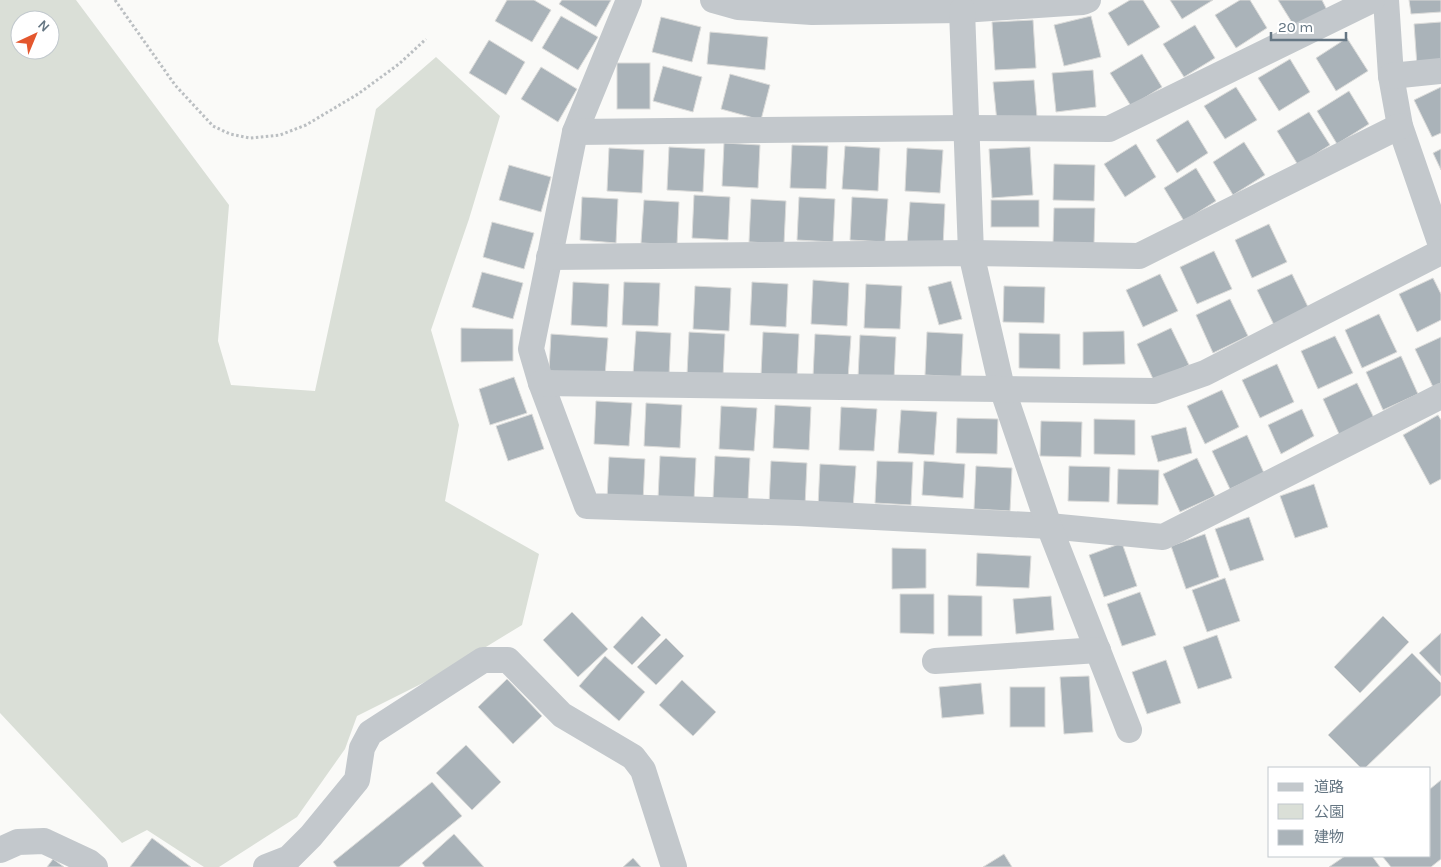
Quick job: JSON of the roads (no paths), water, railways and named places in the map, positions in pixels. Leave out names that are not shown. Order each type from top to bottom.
[{"type":"street","points":[[629,0],[575,132],[531,349],[541,382],[587,506],[798,513],[1049,526],[1163,537],[1441,396]]},
{"type":"street","points":[[714,0],[738,7],[812,12],[1083,2],[1088,0]]},
{"type":"street","points":[[575,132],[965,128],[1109,129],[1372,0]]},
{"type":"street","points":[[1386,0],[1391,76],[1400,126],[1441,245]]},
{"type":"street","points":[[947,7],[965,128],[971,253],[1002,388],[1049,526],[1129,730]]},
{"type":"street","points":[[1391,76],[1441,71]]},
{"type":"street","points":[[549,257],[971,253],[1139,256],[1400,126]]},
{"type":"street","points":[[541,382],[1154,391],[1205,373],[1441,252]]},
{"type":"street","points":[[935,661],[1098,650]]},
{"type":"street","points":[[266,867],[289,858],[311,836],[357,780],[362,748],[370,733],[483,660],[508,660],[562,715],[633,757],[643,770],[674,867]]},
{"type":"street","points":[[0,850],[18,842],[44,841],[89,862],[95,867]]}]
